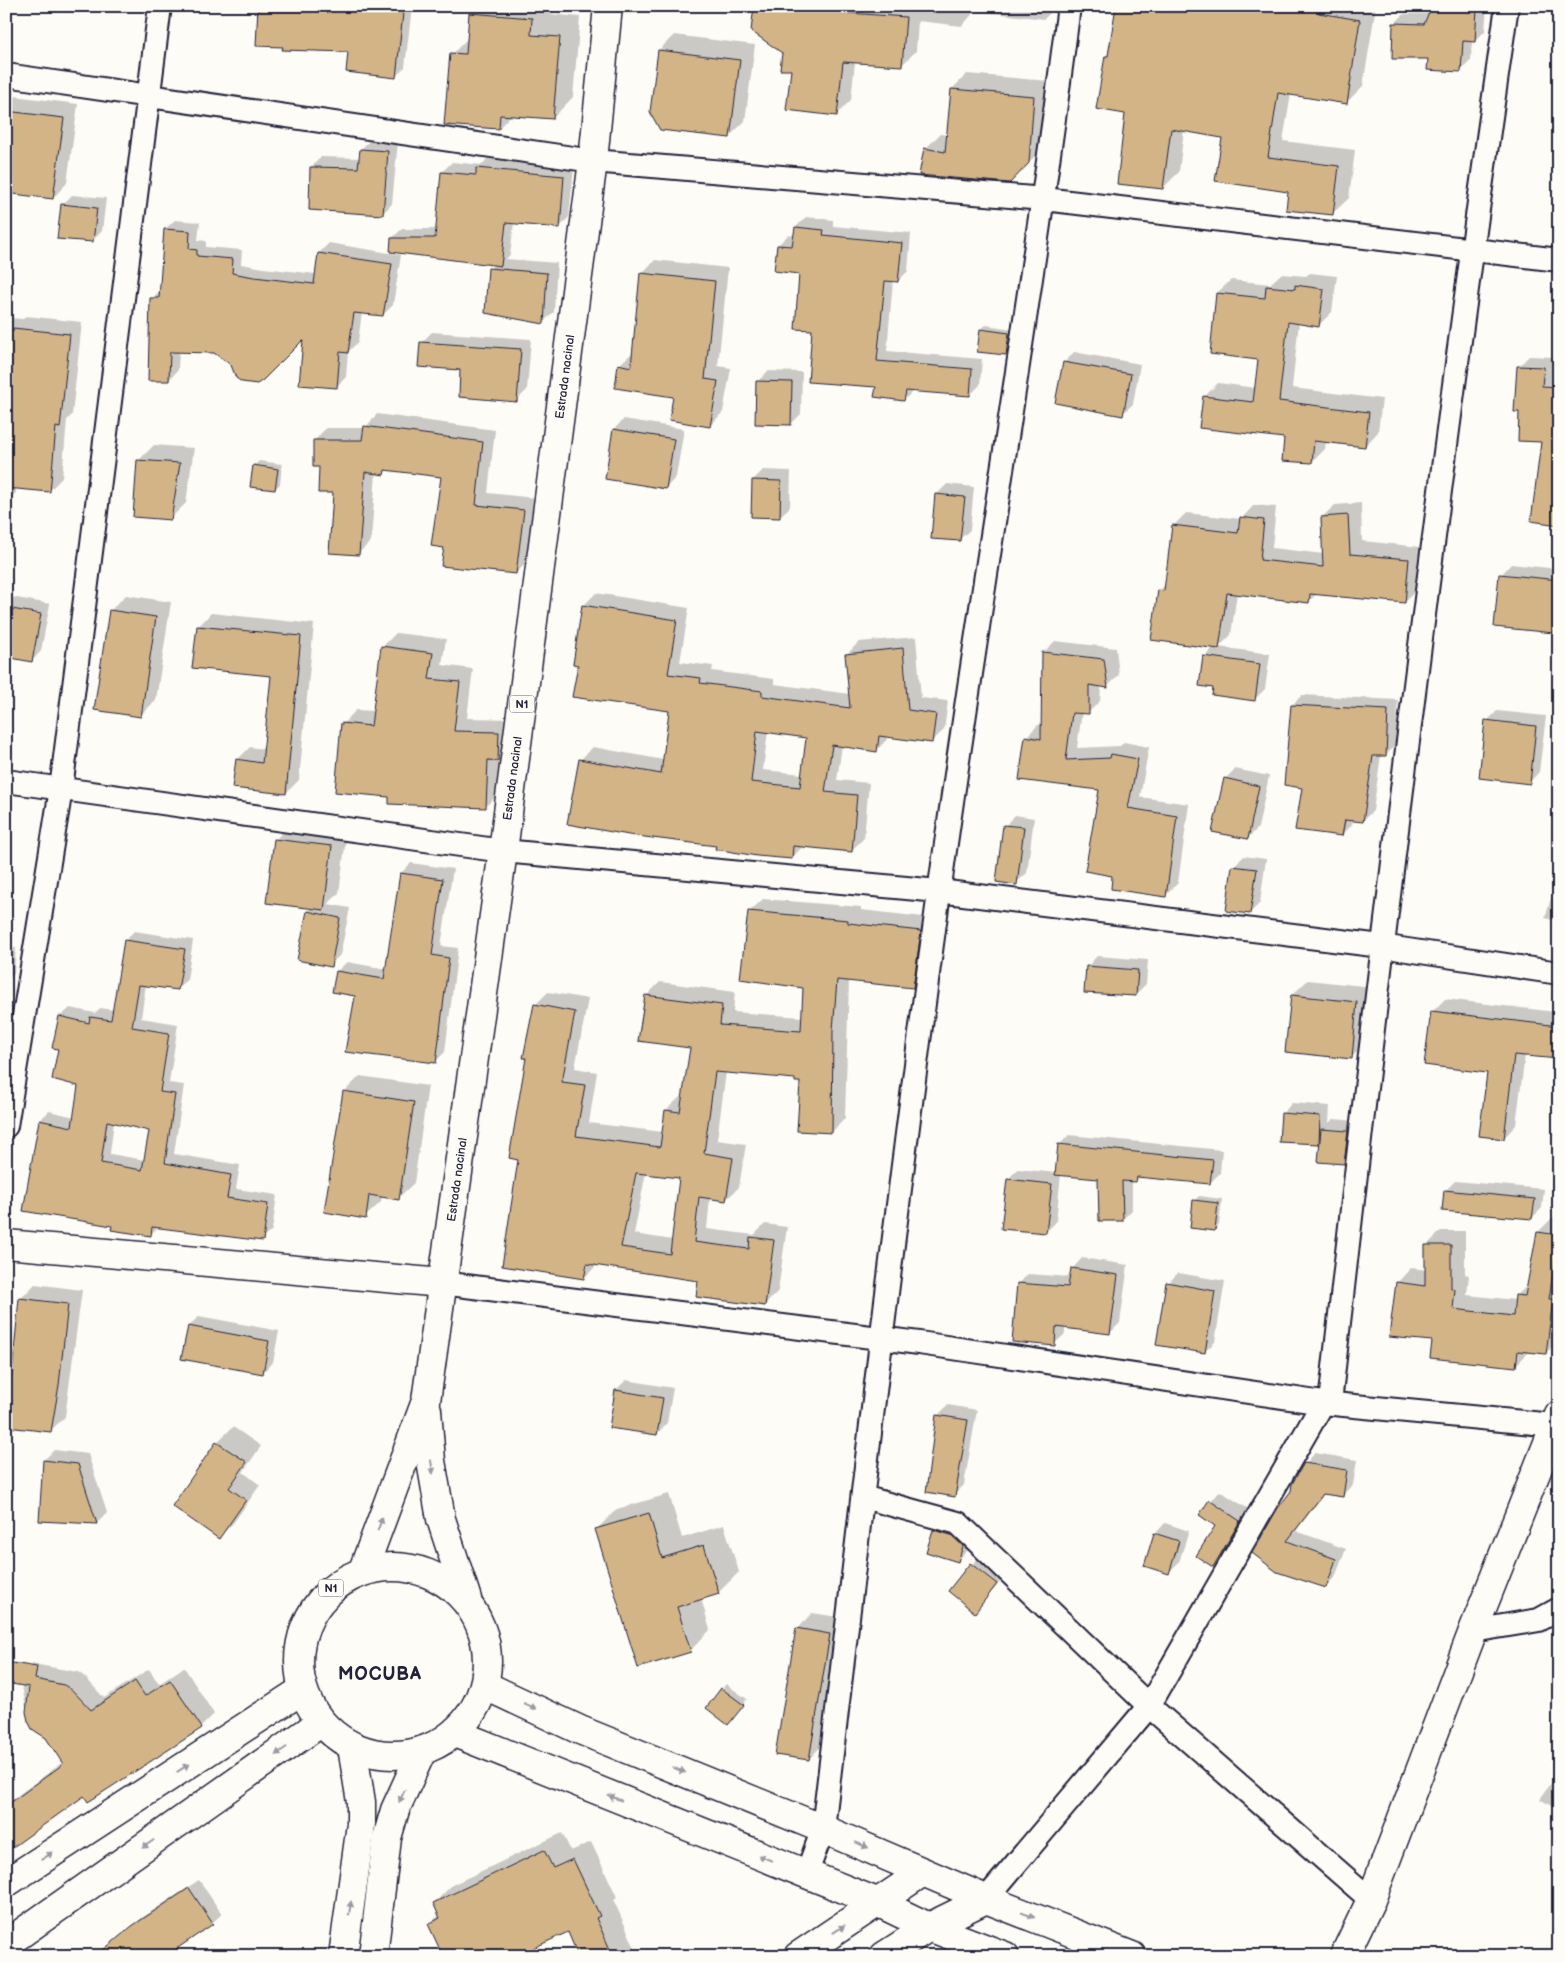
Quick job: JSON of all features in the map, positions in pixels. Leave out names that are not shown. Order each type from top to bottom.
[{"type":"main road","name":"Estrada nacinal","points":[[426,1401],[502,851],[593,161],[608,6]]},
{"type":"main road","points":[[6,1244],[442,1283]]},
{"type":"main road","name":"N1","points":[[363,1570],[426,1401]]},
{"type":"main road","name":"N1","points":[[426,1401],[431,1461],[441,1520],[466,1599],[487,1640],[486,1686],[474,1712],[455,1734],[422,1751],[399,1756],[375,1754],[352,1747],[335,1736],[320,1722],[302,1690],[298,1654],[308,1618],[331,1588],[363,1570],[400,1566],[437,1576],[466,1599]]},
{"type":"main road","points":[[1344,1956],[1370,1900],[1556,1420]]},
{"type":"main road","points":[[486,1686],[580,1730],[823,1829],[986,1899],[1132,1956]]},
{"type":"main road","points":[[6,1883],[302,1690]]},
{"type":"main road","points":[[6,1944],[320,1722]]},
{"type":"main road","points":[[455,1734],[879,1903],[929,1927],[1005,1956]]},
{"type":"main road","points":[[343,1956],[361,1824],[361,1802],[352,1747]]},
{"type":"main road","points":[[373,1956],[387,1838],[395,1810],[422,1751]]},
{"type":"main road","points":[[798,1956],[923,1872]]},
{"type":"main road","points":[[884,1956],[929,1927],[986,1899]]},
{"type":"street","points":[[6,1126],[61,789],[160,6]]},
{"type":"street","points":[[806,1874],[823,1829],[881,1338],[939,891],[1044,199],[1068,6]]},
{"type":"street","points":[[986,1899],[1149,1706],[1326,1403],[1381,946],[1471,249],[1507,6]]},
{"type":"street","points":[[6,75],[593,161],[1044,199],[1559,260]]},
{"type":"street","points":[[6,781],[502,851],[939,891],[1381,946],[1559,973]]},
{"type":"street","points":[[442,1283],[881,1338],[1326,1403],[1556,1420]]},
{"type":"street","points":[[863,1497],[958,1524],[1149,1706],[1370,1900]]},
{"type":"street","points":[[1473,1631],[1539,1620],[1559,1609]]},
{"type":"building","points":[[258,6],[343,6],[403,13],[396,78],[346,72],[348,52],[282,50],[283,47],[256,46]]},
{"type":"building","points":[[754,6],[813,6],[849,10],[848,13],[906,17],[902,66],[843,62],[837,116],[786,110],[791,70],[780,70],[782,53],[751,31]]},
{"type":"building","points":[[1116,6],[1320,6],[1319,13],[1360,20],[1347,104],[1278,93],[1268,157],[1339,166],[1333,215],[1286,210],[1288,192],[1215,181],[1222,138],[1171,129],[1163,189],[1117,184],[1125,114],[1096,109],[1105,56],[1108,56]]},
{"type":"building","points":[[1439,6],[1477,9],[1475,42],[1463,41],[1461,72],[1427,70],[1428,59],[1392,59],[1393,23],[1424,24],[1429,12]]},
{"type":"building","points":[[469,13],[532,18],[531,35],[560,37],[553,119],[500,115],[499,129],[444,125],[450,53],[466,54]]},
{"type":"building","points":[[658,50],[740,60],[730,138],[660,130],[650,112]]},
{"type":"building","points":[[951,89],[1034,96],[1029,163],[1010,183],[919,175],[924,148],[945,152]]},
{"type":"building","points":[[6,111],[64,118],[53,199],[6,193]]},
{"type":"building","points":[[360,149],[388,151],[383,215],[309,210],[310,167],[358,168]]},
{"type":"building","points":[[476,168],[564,176],[560,228],[506,223],[501,266],[390,252],[391,238],[435,238],[441,172],[476,175]]},
{"type":"building","points":[[61,204],[97,208],[93,242],[57,239]]},
{"type":"building","points":[[795,227],[824,230],[823,235],[902,243],[898,282],[885,281],[877,361],[972,369],[970,396],[906,391],[904,401],[874,397],[876,387],[808,382],[812,330],[795,329],[799,274],[774,271],[777,245],[792,246]]},
{"type":"building","points":[[164,229],[190,231],[189,249],[197,250],[197,256],[233,259],[232,273],[254,277],[314,284],[318,253],[392,264],[383,316],[354,313],[348,353],[340,352],[337,388],[299,385],[303,340],[257,384],[242,382],[236,378],[231,365],[214,353],[170,352],[169,381],[148,381],[150,298],[159,298]]},
{"type":"building","points":[[488,268],[547,273],[544,324],[485,313]]},
{"type":"building","points":[[640,273],[715,281],[705,379],[718,381],[710,427],[669,420],[673,397],[615,388],[618,364],[631,367]]},
{"type":"building","points":[[1295,285],[1324,289],[1319,327],[1288,322],[1279,401],[1369,412],[1365,447],[1314,441],[1312,463],[1282,461],[1284,438],[1199,428],[1203,396],[1253,402],[1258,360],[1210,354],[1216,293],[1265,298],[1266,286],[1295,289]]},
{"type":"building","points":[[13,328],[70,334],[60,428],[56,427],[50,492],[6,488],[6,330],[13,331]]},
{"type":"building","points":[[980,329],[1009,333],[1006,355],[977,352]]},
{"type":"building","points":[[420,342],[521,349],[517,402],[459,397],[460,370],[418,367]]},
{"type":"building","points":[[1063,362],[1131,374],[1123,416],[1055,403]]},
{"type":"building","points":[[1517,366],[1544,367],[1542,386],[1559,387],[1559,525],[1531,521],[1541,442],[1518,441],[1519,412],[1514,412]]},
{"type":"building","points":[[756,381],[792,382],[791,425],[755,424]]},
{"type":"building","points":[[364,426],[483,442],[476,505],[524,510],[516,574],[441,566],[444,548],[431,546],[441,477],[385,470],[384,475],[365,472],[359,555],[329,553],[333,493],[318,493],[319,467],[313,467],[313,440],[362,440]]},
{"type":"building","points":[[613,429],[674,439],[666,489],[605,479]]},
{"type":"building","points":[[137,460],[180,463],[171,520],[133,517]]},
{"type":"building","points":[[253,465],[278,469],[275,490],[250,487]]},
{"type":"building","points":[[752,480],[781,481],[780,518],[751,517]]},
{"type":"building","points":[[935,494],[965,497],[960,541],[931,539]]},
{"type":"building","points":[[1348,515],[1350,554],[1409,559],[1405,603],[1310,594],[1309,603],[1227,593],[1219,649],[1151,640],[1158,590],[1164,591],[1172,525],[1238,533],[1240,517],[1264,520],[1260,560],[1323,567],[1321,517]]},
{"type":"building","points":[[1499,574],[1559,580],[1554,633],[1494,627]]},
{"type":"building","points":[[582,605],[677,620],[668,674],[701,678],[700,683],[762,691],[762,696],[850,708],[845,654],[903,648],[908,710],[936,714],[932,743],[879,736],[877,752],[832,745],[825,792],[857,795],[852,852],[793,846],[792,859],[757,856],[715,849],[716,846],[629,835],[567,824],[579,759],[661,774],[669,711],[572,697],[578,665],[573,664]],"holes":[[[757,731],[806,738],[800,787],[751,782]]]},
{"type":"building","points":[[6,608],[41,614],[32,662],[6,657]]},
{"type":"building","points":[[109,610],[156,617],[141,717],[94,710]]},
{"type":"building","points":[[197,626],[301,636],[286,794],[232,788],[236,759],[262,763],[271,676],[192,668]]},
{"type":"building","points":[[381,646],[433,653],[429,679],[460,682],[454,731],[499,732],[498,761],[488,760],[486,808],[389,804],[389,797],[335,792],[341,723],[371,726]]},
{"type":"building","points":[[1042,652],[1104,659],[1108,688],[1089,685],[1089,714],[1072,713],[1066,760],[1110,758],[1111,754],[1138,759],[1128,808],[1177,816],[1166,897],[1111,889],[1112,876],[1085,871],[1099,790],[1019,780],[1025,736],[1041,739]]},
{"type":"building","points":[[1203,656],[1260,664],[1255,701],[1212,695],[1213,688],[1199,686]]},
{"type":"building","points":[[1291,705],[1388,710],[1386,756],[1373,756],[1363,822],[1345,820],[1342,836],[1295,830],[1302,788],[1284,785]]},
{"type":"building","points":[[1485,720],[1536,726],[1530,784],[1479,778]]},
{"type":"building","points":[[1224,778],[1259,786],[1248,839],[1212,832]]},
{"type":"building","points":[[1003,825],[1024,827],[1017,885],[996,882]]},
{"type":"building","points":[[274,839],[332,846],[324,910],[266,903]]},
{"type":"building","points":[[1232,866],[1257,869],[1250,914],[1226,911]]},
{"type":"building","points":[[400,873],[443,879],[432,955],[449,958],[436,1063],[345,1052],[355,996],[332,992],[336,971],[384,979]]},
{"type":"building","points":[[307,911],[340,918],[331,967],[297,960]]},
{"type":"building","points":[[748,911],[848,920],[848,923],[921,931],[913,988],[837,980],[833,1030],[832,1133],[797,1131],[800,1082],[795,1082],[795,1079],[715,1072],[704,1153],[733,1158],[726,1201],[699,1197],[694,1242],[749,1249],[750,1237],[774,1240],[765,1306],[696,1297],[698,1281],[587,1264],[584,1279],[502,1266],[518,1160],[509,1158],[526,1058],[523,1058],[534,1004],[575,1012],[562,1082],[585,1085],[576,1136],[660,1147],[665,1110],[680,1112],[690,1048],[638,1041],[645,995],[722,1005],[720,1025],[801,1031],[803,988],[740,979]],"holes":[[[636,1173],[679,1178],[670,1254],[621,1247]]]},
{"type":"building","points":[[124,940],[185,949],[178,990],[139,985],[132,1027],[169,1033],[160,1092],[175,1094],[165,1163],[231,1175],[227,1198],[268,1204],[263,1241],[152,1227],[151,1236],[111,1230],[112,1226],[23,1211],[39,1120],[72,1127],[78,1086],[52,1079],[58,1049],[52,1048],[59,1016],[89,1023],[90,1017],[111,1020]],"holes":[[[107,1121],[149,1131],[142,1170],[101,1163]]]},
{"type":"building","points":[[1086,966],[1138,970],[1136,996],[1084,993]]},
{"type":"building","points":[[1291,995],[1357,1002],[1352,1059],[1285,1052]]},
{"type":"building","points":[[1431,1011],[1559,1026],[1559,1059],[1514,1055],[1504,1139],[1479,1136],[1487,1073],[1424,1065]]},
{"type":"building","points":[[343,1091],[414,1102],[399,1200],[369,1195],[366,1219],[324,1212]]},
{"type":"building","points":[[1281,1113],[1320,1116],[1319,1144],[1279,1142]]},
{"type":"building","points":[[1321,1129],[1348,1131],[1344,1164],[1318,1162]]},
{"type":"building","points":[[1058,1144],[1213,1160],[1210,1184],[1137,1177],[1136,1182],[1122,1181],[1123,1221],[1099,1221],[1098,1179],[1055,1175]]},
{"type":"building","points":[[1007,1179],[1052,1184],[1046,1233],[1001,1229]]},
{"type":"building","points":[[1444,1190],[1535,1199],[1532,1219],[1442,1211]]},
{"type":"building","points":[[1193,1200],[1218,1203],[1215,1231],[1190,1228]]},
{"type":"building","points":[[1537,1232],[1559,1235],[1549,1299],[1553,1299],[1546,1354],[1518,1351],[1516,1367],[1430,1358],[1432,1341],[1389,1337],[1396,1282],[1425,1286],[1425,1245],[1451,1245],[1451,1288],[1455,1289],[1453,1309],[1513,1316],[1515,1295],[1525,1296]]},
{"type":"building","points":[[1071,1268],[1118,1275],[1110,1334],[1056,1327],[1055,1346],[1012,1342],[1017,1283],[1068,1287]]},
{"type":"building","points":[[1166,1282],[1215,1291],[1205,1353],[1156,1345]]},
{"type":"building","points":[[19,1298],[68,1304],[59,1385],[51,1432],[7,1427]]},
{"type":"building","points":[[188,1326],[269,1341],[263,1374],[181,1359]]},
{"type":"building","points":[[615,1390],[663,1398],[657,1435],[609,1428]]},
{"type":"building","points":[[936,1415],[968,1420],[955,1497],[926,1492]]},
{"type":"building","points":[[216,1442],[247,1462],[229,1488],[246,1500],[219,1539],[172,1506]]},
{"type":"building","points":[[43,1460],[78,1464],[97,1524],[39,1521]]},
{"type":"building","points":[[1304,1463],[1347,1470],[1343,1497],[1323,1494],[1287,1541],[1336,1559],[1326,1588],[1277,1572],[1252,1553],[1278,1508],[1291,1491],[1292,1484]]},
{"type":"building","points":[[1209,1500],[1240,1521],[1213,1567],[1196,1556],[1215,1526],[1199,1515]]},
{"type":"building","points":[[649,1513],[662,1558],[704,1545],[719,1594],[677,1607],[691,1652],[638,1668],[595,1529]]},
{"type":"building","points":[[933,1530],[951,1535],[963,1546],[958,1562],[926,1552]]},
{"type":"building","points":[[1154,1533],[1179,1541],[1169,1574],[1144,1566]]},
{"type":"building","points":[[970,1563],[997,1584],[975,1613],[948,1591]]},
{"type":"building","points":[[796,1628],[830,1634],[809,1760],[775,1755]]},
{"type":"building","points":[[6,1662],[37,1667],[35,1679],[64,1685],[72,1690],[91,1710],[135,1681],[145,1696],[170,1680],[202,1728],[88,1802],[84,1796],[6,1852],[6,1806],[63,1764],[46,1738],[32,1729],[28,1721],[26,1712],[29,1687],[6,1683]]},
{"type":"building","points":[[721,1688],[744,1705],[728,1725],[706,1708]]},
{"type":"building","points":[[544,1850],[553,1868],[573,1859],[600,1916],[596,1918],[613,1956],[578,1956],[568,1932],[516,1956],[443,1956],[428,1924],[440,1918],[433,1903]]},
{"type":"building","points":[[189,1888],[213,1924],[166,1956],[96,1956],[132,1926]]},
{"type":"district","name":"MOCUBA","points":[[380,1674]]}]
